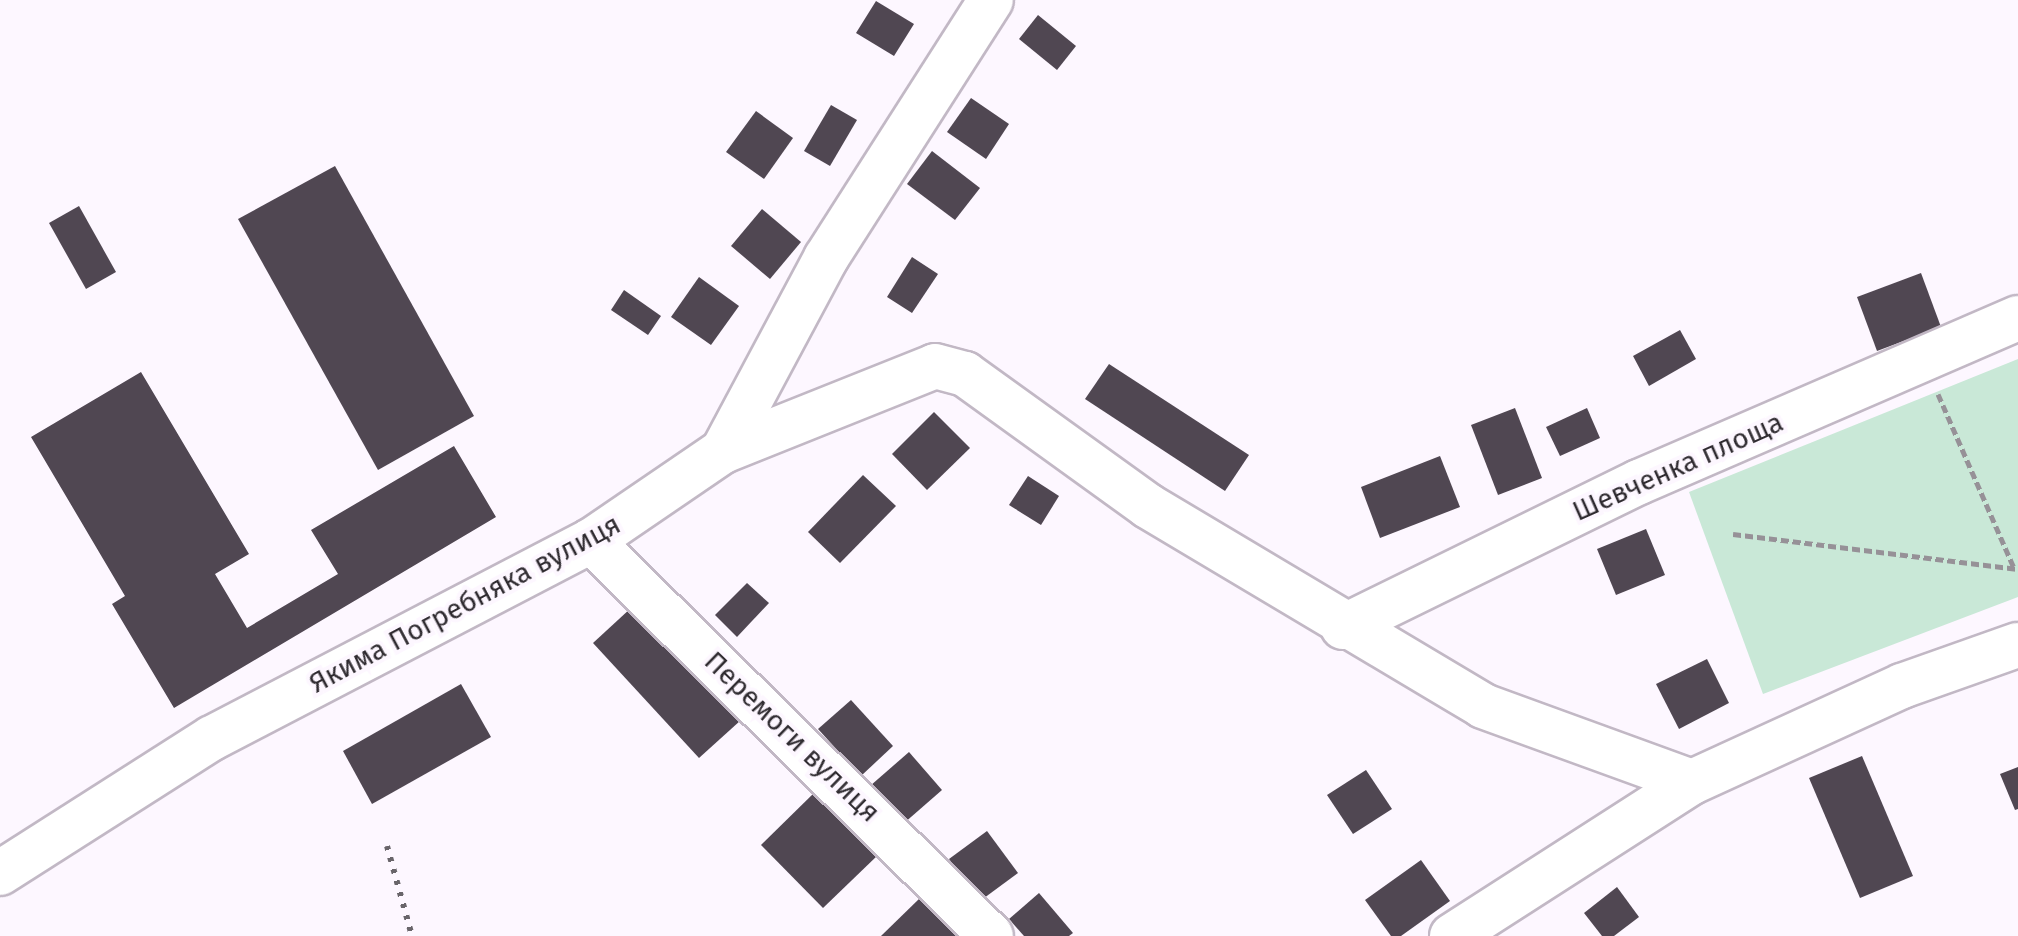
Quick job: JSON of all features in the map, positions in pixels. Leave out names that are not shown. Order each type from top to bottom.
[{"type":"street","name":"Якима Погребняка вулиця","points":[[0,873],[212,738],[591,541],[723,451],[826,258],[991,0]]},
{"type":"street","name":"Шевченка площа","points":[[1343,627],[1639,482],[2018,318]]},
{"type":"street","points":[[723,451],[935,366],[965,374],[1148,506],[1343,627],[1483,706],[1692,782]]},
{"type":"street","name":"Перемоги вулиця","points":[[591,541],[991,936]]},
{"type":"street","points":[[1452,936],[1692,782],[1902,686],[2018,645]]},
{"type":"path","points":[[1922,359],[2016,569]]},
{"type":"path","points":[[1733,534],[2016,569]]},
{"type":"green space","points":[[2018,359],[2018,597],[1763,694],[1689,492]]},
{"type":"building","points":[[876,1],[914,24],[894,56],[856,33]]},
{"type":"building","points":[[1038,15],[1076,46],[1057,70],[1019,39]]},
{"type":"building","points":[[971,98],[1009,124],[986,159],[947,132]]},
{"type":"building","points":[[831,105],[857,120],[830,166],[804,151]]},
{"type":"building","points":[[756,111],[793,138],[764,179],[726,152]]},
{"type":"building","points":[[932,151],[980,188],[955,220],[907,184]]},
{"type":"building","points":[[335,166],[474,416],[378,470],[238,219]]},
{"type":"building","points":[[79,206],[116,272],[86,289],[49,223]]},
{"type":"building","points":[[762,209],[801,242],[770,279],[731,246]]},
{"type":"building","points":[[912,257],[938,274],[912,313],[887,297]]},
{"type":"building","points":[[1921,273],[1941,327],[1877,351],[1857,297]]},
{"type":"building","points":[[699,277],[739,306],[711,345],[671,317]]},
{"type":"building","points":[[624,290],[661,316],[648,335],[611,310]]},
{"type":"building","points":[[1680,330],[1696,359],[1649,386],[1633,356]]},
{"type":"building","points":[[1109,364],[1249,455],[1225,491],[1085,399]]},
{"type":"building","points":[[141,372],[249,554],[215,574],[247,628],[338,574],[311,530],[454,446],[496,517],[174,708],[112,604],[125,596],[31,437]]},
{"type":"building","points":[[1515,408],[1542,478],[1498,495],[1471,425]]},
{"type":"building","points":[[1587,408],[1600,438],[1560,456],[1546,427]]},
{"type":"building","points":[[934,412],[970,448],[927,490],[892,454]]},
{"type":"building","points":[[1440,456],[1460,507],[1380,538],[1361,487]]},
{"type":"building","points":[[863,475],[896,506],[840,563],[808,532]]},
{"type":"building","points":[[1028,476],[1059,496],[1041,525],[1009,505]]},
{"type":"building","points":[[1646,529],[1665,575],[1616,595],[1597,549]]},
{"type":"building","points":[[747,583],[769,603],[737,637],[715,615]]},
{"type":"building","points":[[644,596],[751,711],[699,758],[593,643]]},
{"type":"building","points":[[1707,659],[1729,703],[1679,729],[1656,684]]},
{"type":"building","points":[[461,684],[491,737],[372,804],[343,751]]},
{"type":"building","points":[[851,700],[893,746],[861,776],[818,729]]},
{"type":"building","points":[[909,752],[942,790],[903,824],[870,786]]},
{"type":"building","points":[[1862,756],[1913,876],[1860,898],[1809,778]]},
{"type":"building","points":[[2018,767],[2018,809],[2015,810],[2000,774]]},
{"type":"building","points":[[1366,770],[1392,809],[1353,834],[1327,795]]},
{"type":"building","points":[[816,791],[878,855],[823,908],[761,845]]},
{"type":"building","points":[[987,831],[1018,873],[980,901],[949,859]]},
{"type":"building","points":[[1421,860],[1450,901],[1401,936],[1391,936],[1365,900]]},
{"type":"building","points":[[1617,887],[1639,917],[1614,936],[1602,936],[1584,913]]},
{"type":"building","points":[[1039,893],[1073,933],[1069,936],[1024,936],[1009,919]]},
{"type":"building","points":[[920,898],[957,936],[881,936]]},
{"type":"railway","points":[[387,846],[412,936]]}]
